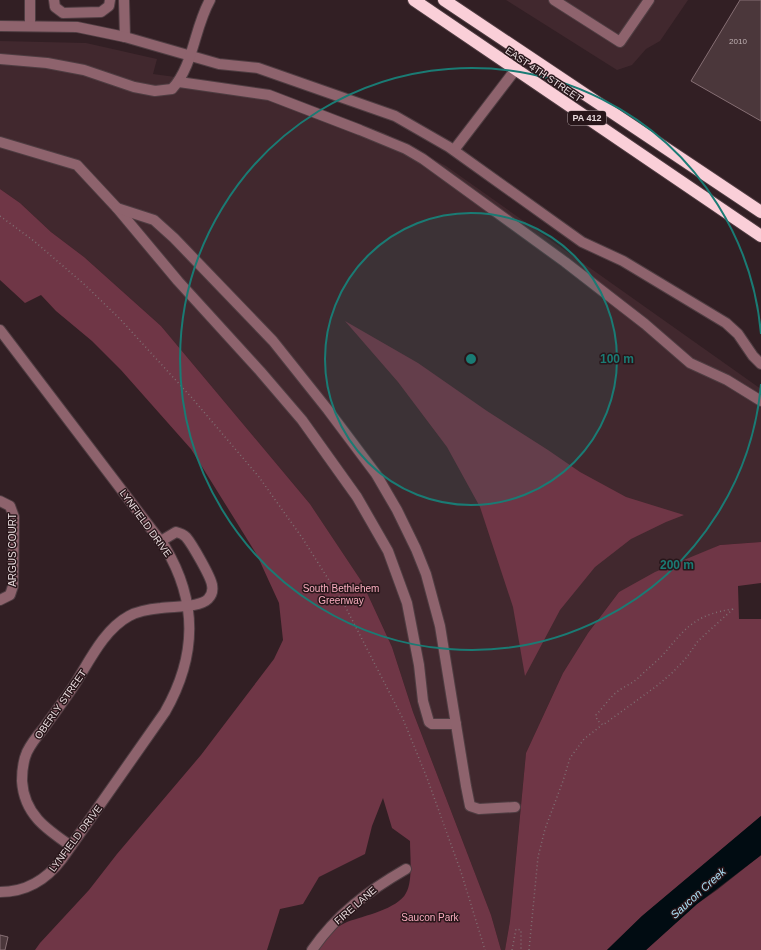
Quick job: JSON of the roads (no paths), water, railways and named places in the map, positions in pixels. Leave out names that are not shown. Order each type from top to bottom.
[{"type":"highway","name":"EAST 4TH STREET","points":[[414,0],[761,236]]},
{"type":"highway","name":"EAST 4TH STREET","points":[[444,0],[761,212]]},
{"type":"street","points":[[30,0],[30,26]]},
{"type":"street","points":[[54,0],[55,7],[62,13],[102,12],[109,6],[110,0]]},
{"type":"street","points":[[124,0],[125,37]]},
{"type":"street","points":[[200,0],[204,11]]},
{"type":"street","points":[[0,59],[40,62],[84,70],[134,86],[155,90],[172,89],[179,82],[184,72],[204,11],[210,0]]},
{"type":"street","points":[[554,0],[620,42],[649,0]]},
{"type":"street","points":[[0,26],[77,27],[125,37],[219,64],[258,68],[395,116],[454,150],[582,242],[623,261],[726,324],[738,334],[753,356],[761,364]]},
{"type":"street","points":[[454,150],[516,69]]},
{"type":"street","points":[[179,82],[269,95],[406,149],[423,159],[565,262],[645,324],[690,363],[726,380],[761,402]]},
{"type":"street","points":[[0,142],[77,165],[117,208],[178,281],[260,371],[302,420],[357,497],[388,551],[407,603],[419,665],[423,701],[429,722],[432,724],[456,724]]},
{"type":"street","points":[[117,208],[154,220],[174,238],[273,341],[328,410],[376,474],[400,517],[416,549],[426,574],[440,626],[470,806],[479,809],[515,807]]},
{"type":"street","name":"LYNFIELD DRIVE","points":[[0,330],[161,541],[180,575],[188,606],[190,625],[188,650],[183,673],[174,696],[165,712],[71,846],[52,870],[35,884],[14,891],[0,892]]},
{"type":"street","name":"ARGUS COURT","points":[[0,501],[10,506],[14,517],[13,586],[10,595],[0,600]]},
{"type":"street","name":"OBERLY STREET","points":[[71,846],[42,825],[32,812],[26,801],[23,788],[22,774],[24,762],[28,750],[63,702],[104,638],[116,625],[129,616],[144,611],[201,603],[211,595],[212,587],[210,579],[188,540],[183,534],[176,532],[161,541]]},
{"type":"street","name":"FIRE LANE","points":[[312,950],[331,926],[365,894],[406,869]]},
{"type":"water","name":"Saucon Creek","points":[[761,816],[760,856],[697,904],[646,950],[607,950],[642,916]]},
{"type":"park label","name":"South Bethlehem Greenway","points":[[341,594]]},
{"type":"park label","name":"Saucon Park","points":[[430,917]]}]
